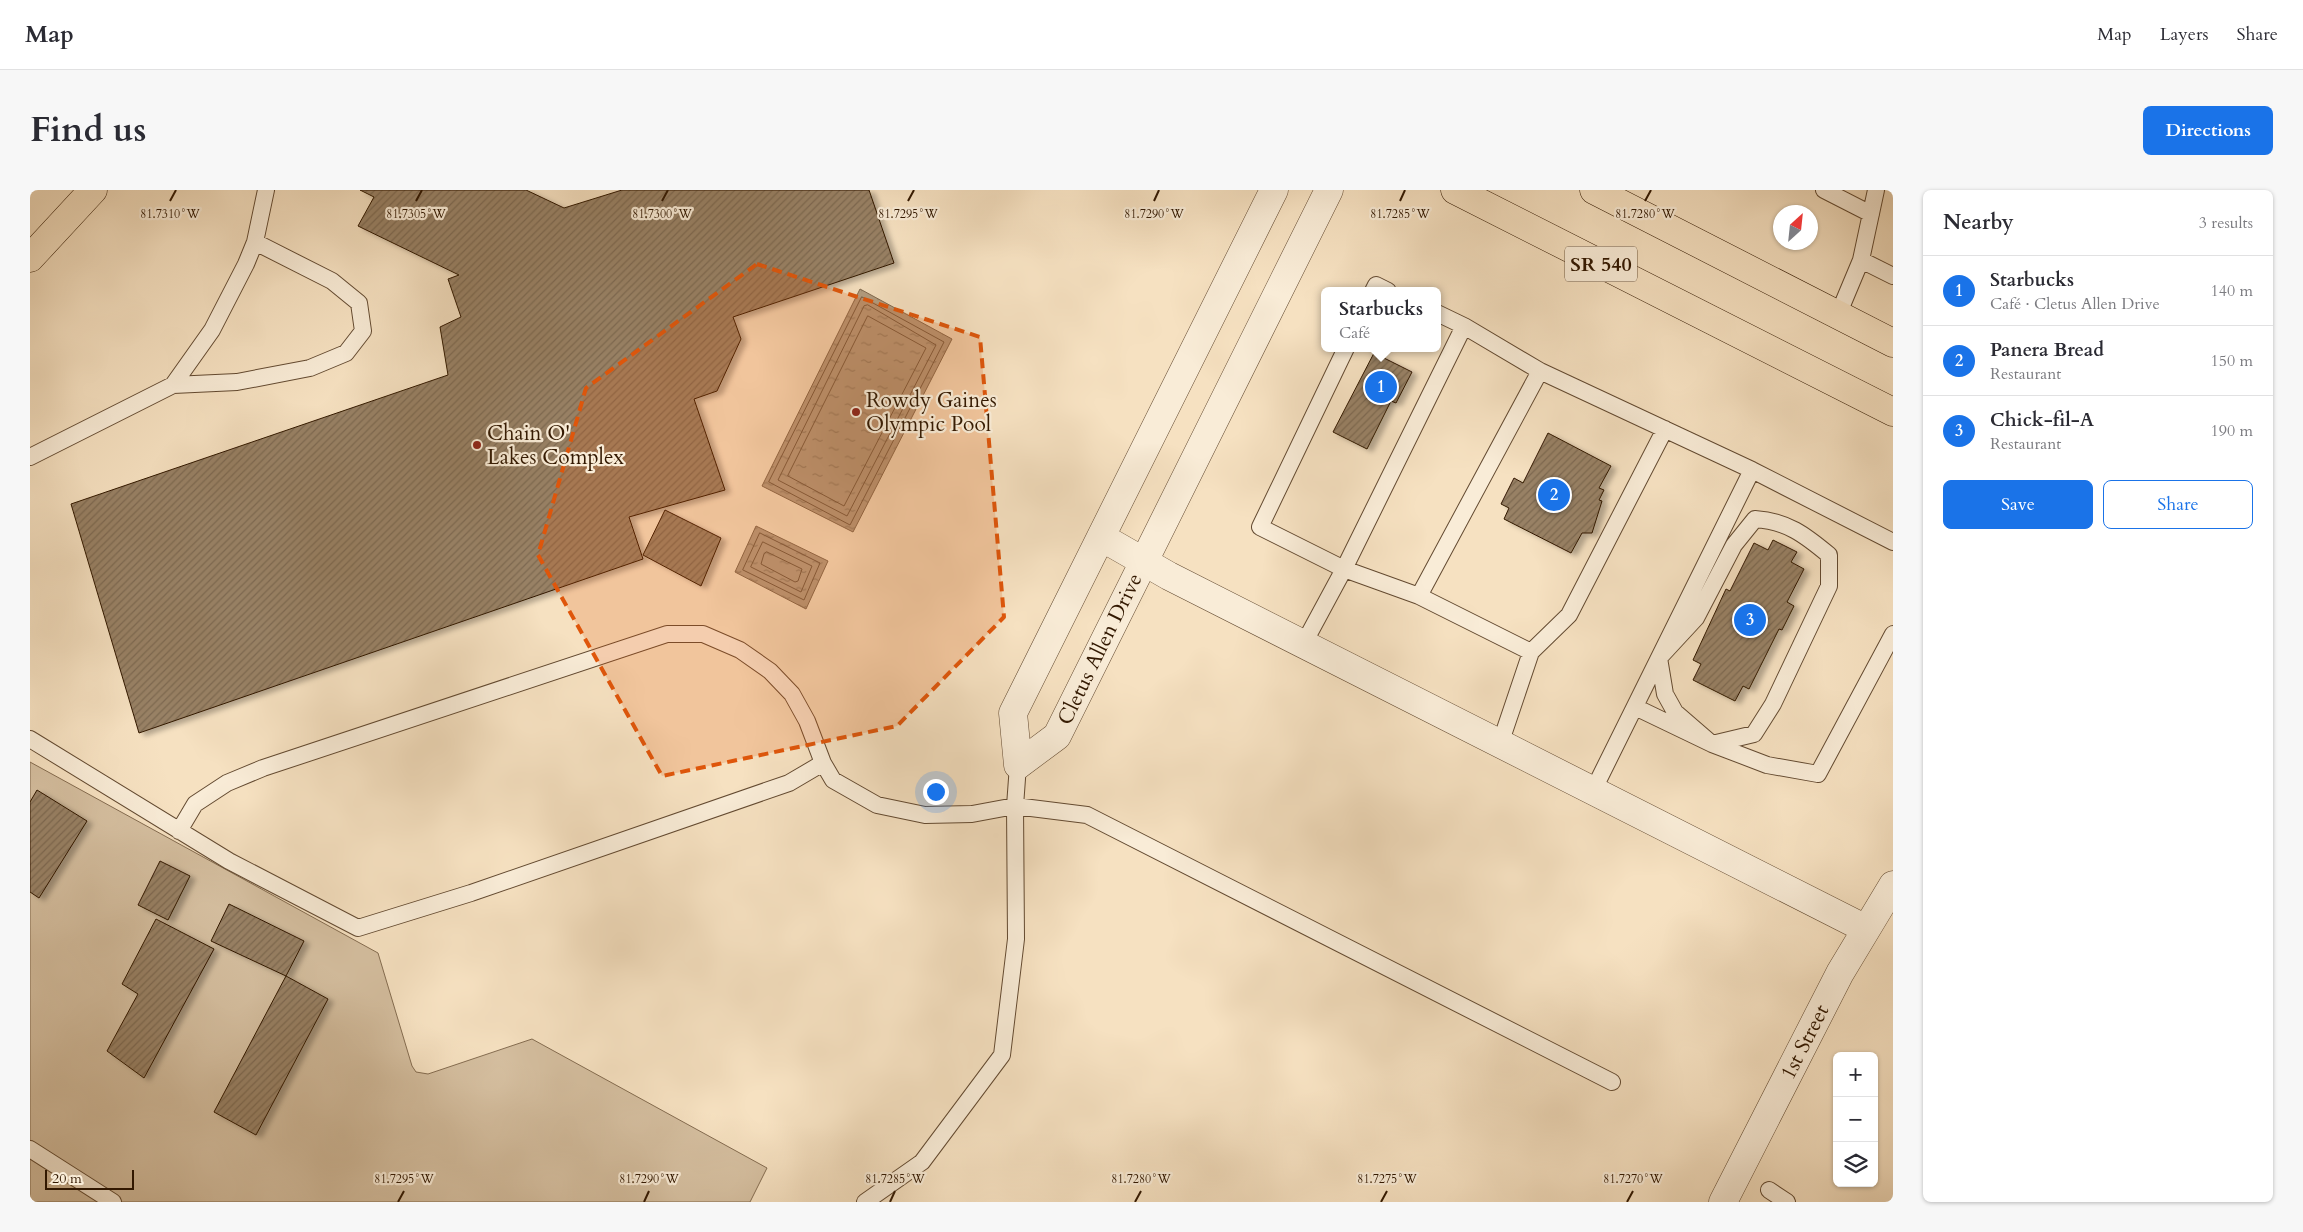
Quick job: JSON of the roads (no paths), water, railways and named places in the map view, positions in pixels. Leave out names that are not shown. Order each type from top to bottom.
[{"type":"main road","points":[[30,258],[93,190]]},
{"type":"main road","name":"SR 540","points":[[1455,190],[1893,412]]},
{"type":"main road","name":"SR 540","points":[[1594,190],[1893,343]]},
{"type":"street","points":[[1018,765],[1012,713],[1274,190]]},
{"type":"street","name":"Cletus Allen Drive","points":[[1018,765],[1057,736],[1329,190]]},
{"type":"street","points":[[1101,537],[1169,576],[1866,929]]},
{"type":"street","name":"1st Street","points":[[1723,1202],[1840,973],[1893,885]]},
{"type":"lane","points":[[173,385],[212,330],[246,264],[255,242],[266,190]]},
{"type":"lane","points":[[1824,190],[1871,214]]},
{"type":"lane","points":[[1838,315],[1861,260],[1876,190]]},
{"type":"lane","points":[[30,458],[173,385],[237,382],[310,368],[346,352],[363,331],[359,303],[332,281],[255,242]]},
{"type":"lane","points":[[1861,260],[1893,276]]},
{"type":"lane","points":[[1441,316],[1464,326],[1540,371],[1752,470],[1893,542]]},
{"type":"lane","points":[[1304,644],[1344,569],[1464,326]]},
{"type":"lane","points":[[1344,352],[1260,527],[1344,569],[1419,596],[1532,652]]},
{"type":"lane","points":[[1419,596],[1540,371]]},
{"type":"lane","points":[[1500,744],[1532,652],[1569,615],[1665,430]]},
{"type":"lane","points":[[1593,791],[1752,470]]},
{"type":"lane","points":[[1659,658],[1696,618],[1734,545],[1755,519],[1774,520],[1806,536],[1829,554],[1829,586],[1773,704],[1754,734],[1712,744]]},
{"type":"lane","points":[[179,831],[195,804],[227,783],[263,768],[667,634],[703,634],[740,650],[770,671],[792,694],[807,721],[823,763],[833,780],[877,805],[925,816],[972,814],[1015,806],[1088,815],[1612,1082]]},
{"type":"lane","points":[[1635,707],[1712,744],[1767,765],[1818,774],[1893,634]]},
{"type":"lane","points":[[1659,658],[1665,694],[1675,712],[1712,744]]},
{"type":"lane","points":[[30,739],[229,861],[358,928],[471,893],[789,783],[823,763]]},
{"type":"lane","points":[[865,1202],[922,1162],[1002,1055],[1016,939],[1015,806],[1018,765]]},
{"type":"lane","points":[[30,1150],[113,1202]]},
{"type":"lane","points":[[1769,1190],[1787,1202]]},
{"type":"water","name":"Rowdy Gaines Olympic Pool","points":[[860,289],[952,339],[853,532],[762,486]]},
{"type":"water","points":[[756,526],[828,561],[806,609],[735,572]]},
{"type":"place","name":"Starbucks","points":[[1381,387]]},
{"type":"place","name":"Rowdy Gaines Olympic Pool","points":[[856,412]]},
{"type":"place","name":"Chain O' Lakes Complex","points":[[477,445]]},
{"type":"place","name":"Panera Bread","points":[[1554,495]]},
{"type":"place","name":"Chick-fil-A","points":[[1750,620]]}]
